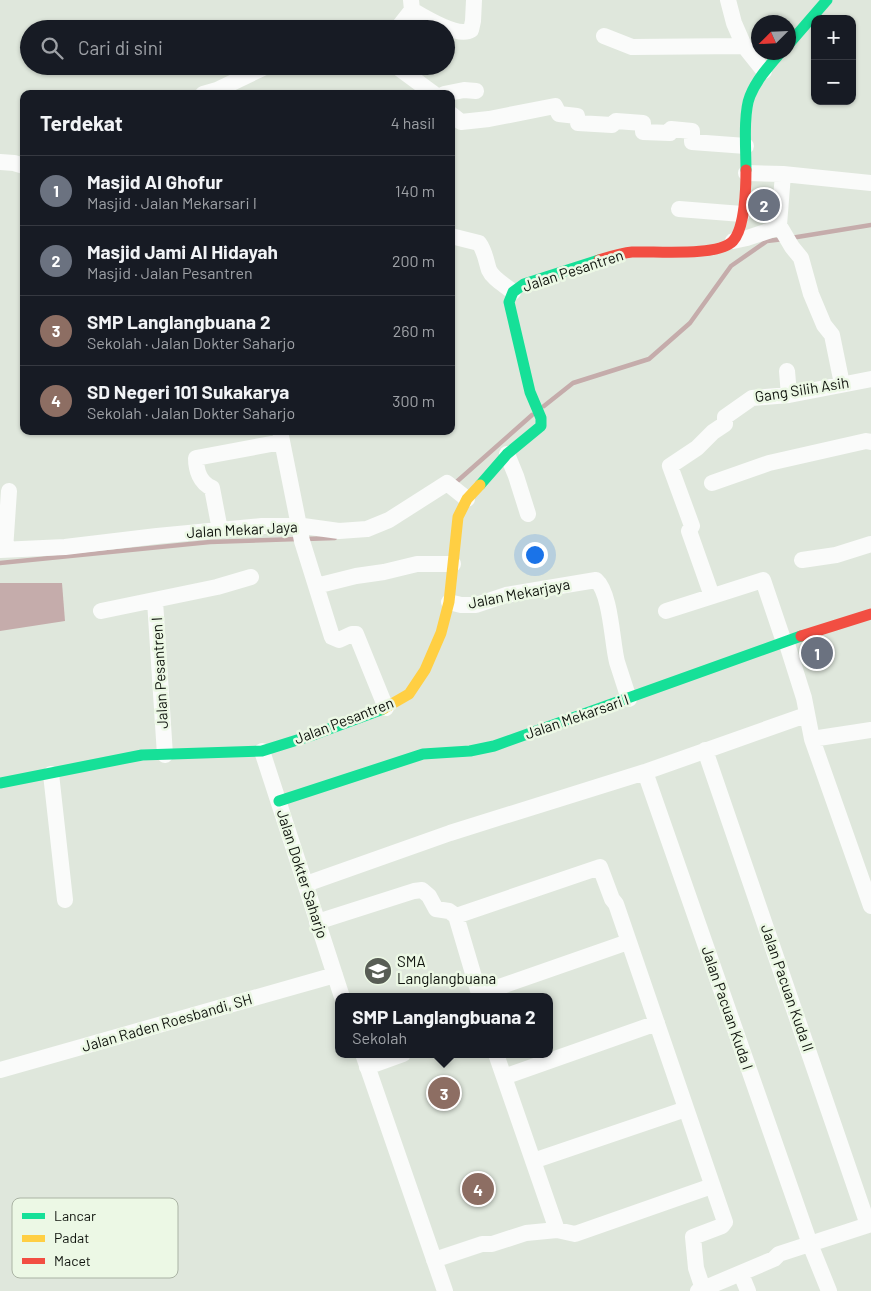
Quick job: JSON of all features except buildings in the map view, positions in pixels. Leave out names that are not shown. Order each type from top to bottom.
[{"type":"street","points":[[455,31],[460,33],[471,30],[474,21],[474,0]]},
{"type":"street","points":[[728,0],[744,46],[764,71]]},
{"type":"street","points":[[796,35],[821,2]]},
{"type":"street","points":[[403,20],[412,5],[435,20]]},
{"type":"street","points":[[604,36],[632,47],[744,46]]},
{"type":"street","points":[[734,241],[740,230],[742,214],[746,173],[746,120],[750,98],[764,71],[774,60]]},
{"type":"street","points":[[217,90],[248,75]]},
{"type":"street","points":[[408,75],[429,90]]},
{"type":"street","points":[[455,92],[476,91]]},
{"type":"street","points":[[455,117],[461,122],[470,122],[555,106],[559,114],[577,116],[578,122],[612,125],[616,120],[643,123],[643,132],[670,133],[671,129],[692,131],[692,142],[746,146]]},
{"type":"street","points":[[0,162],[14,162],[20,164]]},
{"type":"street","points":[[746,173],[782,174],[871,183]]},
{"type":"street","points":[[782,174],[779,224],[801,258],[811,294],[824,325],[832,335],[842,384]]},
{"type":"street","points":[[679,209],[742,214]]},
{"type":"street","points":[[734,241],[746,238],[785,236]]},
{"type":"street","points":[[455,237],[479,243],[493,277],[513,292]]},
{"type":"street","name":"Jalan Pesantren","points":[[0,783],[142,755],[262,751],[310,736],[386,708],[409,694],[426,670],[441,633],[448,602],[453,564],[458,517],[457,492],[540,426],[542,418],[530,392],[509,302],[513,292],[524,284],[586,263],[630,252],[706,251],[724,247],[734,241]]},
{"type":"street","points":[[786,371],[789,395]]},
{"type":"street","name":"Gang Silih Asih","points":[[712,596],[689,531],[692,526],[670,466],[698,448],[713,432],[725,424],[724,417],[747,399],[789,395],[871,379]]},
{"type":"street","points":[[220,530],[212,488],[205,485],[200,477],[196,458],[281,437],[300,533],[332,637],[338,640],[356,634],[386,708]]},
{"type":"street","points":[[712,483],[769,463],[866,441],[871,442]]},
{"type":"street","points":[[507,454],[528,514]]},
{"type":"street","name":"Jalan Mekar Jaya","points":[[2,550],[65,547],[262,526],[300,533],[367,528],[388,520],[447,483],[457,492]]},
{"type":"street","points":[[2,550],[9,491]]},
{"type":"street","points":[[802,560],[836,555],[871,544]]},
{"type":"street","points":[[316,586],[417,564],[453,564]]},
{"type":"street","name":"Jalan Pesantren I","points":[[165,755],[155,601],[217,588],[251,577]]},
{"type":"street","name":"Jalan Mekarjaya","points":[[448,602],[461,605],[476,605],[506,595],[596,580],[600,584],[607,603],[617,661],[629,699]]},
{"type":"street","points":[[666,611],[763,580],[804,698],[812,739],[871,906]]},
{"type":"street","points":[[101,610],[155,601]]},
{"type":"street","name":"Jalan Mekarsari I","points":[[279,801],[423,754],[445,751],[470,751],[494,746],[785,642],[871,614]]},
{"type":"street","points":[[306,884],[450,833],[645,772],[806,715]]},
{"type":"street","points":[[812,739],[871,730]]},
{"type":"street","name":"Jalan Pacuan Kuda II","points":[[705,750],[869,1225],[810,1244]]},
{"type":"street","name":"Jalan Dokter Saharjo","points":[[262,751],[341,993]]},
{"type":"street","name":"Jalan Pacuan Kuda I","points":[[645,772],[810,1244],[829,1291]]},
{"type":"street","points":[[51,774],[65,900]]},
{"type":"street","points":[[456,916],[600,867],[657,1023],[725,1222],[722,1226],[693,1237],[696,1268],[701,1290],[774,1259],[779,1254],[810,1244]]},
{"type":"street","points":[[317,922],[422,890],[429,896],[436,909],[449,911],[456,916],[478,993]]},
{"type":"street","points":[[487,993],[628,942]]},
{"type":"street","name":"Jalan Raden Roesbandi, SH","points":[[0,1070],[335,975]]},
{"type":"street","points":[[504,1077],[657,1023]]},
{"type":"street","points":[[378,1058],[365,1060],[445,1291]]},
{"type":"street","points":[[497,1058],[556,1230]]},
{"type":"street","points":[[533,1161],[686,1109]]},
{"type":"street","points":[[434,1260],[482,1244],[492,1244],[526,1233],[556,1230],[575,1234],[712,1186]]},
{"type":"street","points":[[741,1274],[748,1291]]},
{"type":"shaded area","points":[[0,583],[62,583],[65,621],[0,631]]},
{"type":"waterway","points":[[791,238],[871,225]]},
{"type":"waterway","points":[[544,406],[573,383],[649,359],[690,323],[731,266],[767,241],[784,239]]},
{"type":"waterway","points":[[453,485],[532,415]]},
{"type":"waterway","points":[[305,539],[335,538]]},
{"type":"waterway","points":[[0,563],[210,542],[298,539]]},
{"type":"traffic: fast","points":[[796,36],[827,0]]},
{"type":"traffic: fast","points":[[746,170],[745,132],[748,103],[760,78],[774,60]]},
{"type":"traffic: fast","points":[[480,485],[507,454],[541,426],[541,418],[530,392],[509,302],[513,292],[524,284],[599,260]]},
{"type":"traffic: fast","points":[[279,801],[423,754],[470,751],[494,746],[801,636]]},
{"type":"traffic: fast","points":[[0,783],[142,755],[262,751],[310,736],[383,709]]},
{"type":"traffic: slow","points":[[383,709],[409,694],[425,670],[441,633],[449,602],[458,517],[467,499],[480,485]]},
{"type":"traffic: jam","points":[[599,260],[632,252],[701,251],[725,246],[733,241],[740,227],[744,207],[746,170]]},
{"type":"traffic: jam","points":[[801,636],[871,614]]},
{"type":"place","name":"Masjid Jami Al Hidayah","points":[[764,205]]},
{"type":"place","name":"Masjid Al Ghofur","points":[[817,653]]},
{"type":"place","name":"SMA Langlangbuana","points":[[378,971]]},
{"type":"place","name":"SMP Langlangbuana 2","points":[[444,1093]]},
{"type":"place","name":"SD Negeri 101 Sukakarya","points":[[478,1189]]}]
